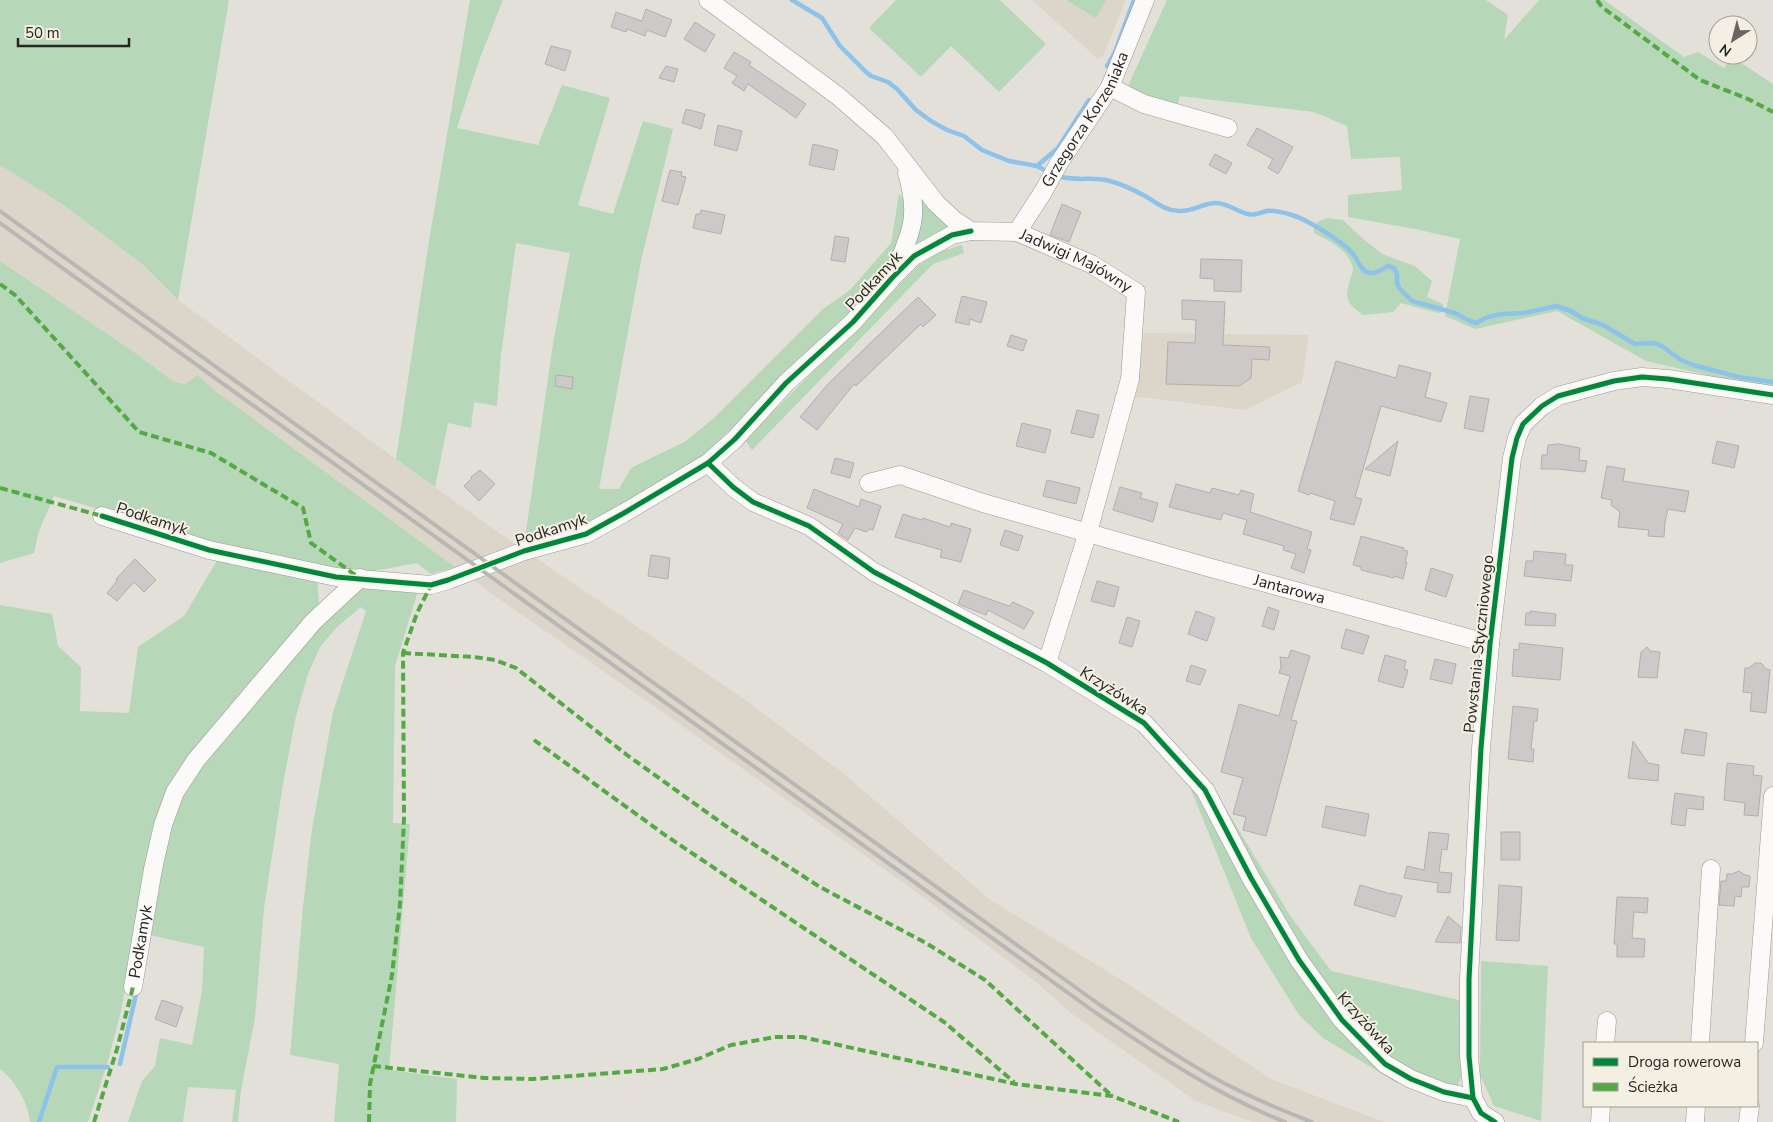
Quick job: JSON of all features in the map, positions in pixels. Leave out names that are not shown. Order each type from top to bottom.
[{"type":"street","points":[[708,0],[838,96],[885,137],[936,203],[954,220],[971,231]]},
{"type":"street","name":"Grzegorza Korzeniaka","points":[[1017,232],[1059,163],[1110,86],[1145,0]]},
{"type":"street","points":[[1110,86],[1144,104],[1228,128]]},
{"type":"street","name":"Podkamyk","points":[[892,278],[906,246],[914,218],[913,194],[903,160]]},
{"type":"street","name":"Podkamyk","points":[[102,516],[209,550],[336,577],[430,585],[448,580],[524,552],[586,534],[708,463],[735,439],[786,383],[853,322],[914,256],[952,235],[971,231]]},
{"type":"street","name":"Jadwigi Majówny","points":[[971,231],[1017,232],[1090,264],[1136,292],[1130,379],[1088,532]]},
{"type":"street","name":"Powstania Styczniowego","points":[[1473,1098],[1469,1056],[1469,979],[1480,758],[1490,644],[1512,458],[1522,424],[1533,412],[1558,396],[1642,377],[1668,379],[1773,395]]},
{"type":"street","name":"Krzyżówka","points":[[708,463],[752,502],[809,526],[874,572],[1047,663],[1144,723],[1205,790],[1251,878],[1299,960],[1342,1020],[1378,1058],[1410,1079],[1444,1092],[1473,1098]]},
{"type":"street","name":"Jantarowa","points":[[869,483],[900,475],[983,502],[1490,644]]},
{"type":"street","points":[[1047,663],[1088,532]]},
{"type":"street","name":"Podkamyk","points":[[134,987],[153,869],[163,825],[175,792],[196,760],[313,622],[360,578]]},
{"type":"street","points":[[1754,1042],[1773,796]]},
{"type":"street","points":[[1700,1042],[1711,869]]},
{"type":"street","points":[[1606,1042],[1607,1021]]},
{"type":"street","points":[[1473,1098],[1481,1112],[1495,1122]]},
{"type":"street","points":[[1600,1122],[1601,1107]]},
{"type":"street","points":[[1695,1122],[1696,1107]]},
{"type":"street","points":[[1748,1122],[1750,1107]]},
{"type":"shaded area","points":[[1032,0],[1126,0],[1103,56],[1098,59]]},
{"type":"shaded area","points":[[0,165],[62,204],[142,264],[178,300],[489,526],[744,699],[842,772],[989,899],[1128,984],[1271,1079],[1384,1122],[1252,1122],[1196,1101],[1072,1014],[1036,982],[922,896],[489,592],[214,390],[198,375],[185,384],[174,382],[134,352],[0,261]]},
{"type":"shaded area","points":[[1144,333],[1309,335],[1302,382],[1245,410],[1133,396]]},
{"type":"green space","points":[[0,0],[229,0],[178,300],[142,264],[62,204],[0,165]]},
{"type":"green space","points":[[470,0],[503,0],[480,58],[457,128],[538,145],[562,85],[610,98],[578,205],[613,214],[643,121],[673,129],[641,261],[599,489],[619,489],[631,468],[686,441],[715,417],[823,309],[850,290],[891,243],[899,194],[907,203],[901,249],[846,317],[784,375],[703,457],[620,510],[573,528],[525,538],[553,344],[570,253],[516,243],[501,355],[497,406],[474,402],[471,428],[448,423],[435,487],[396,459],[429,241]]},
{"type":"green space","points":[[896,0],[1000,0],[1046,44],[999,92],[951,46],[921,77],[869,28]]},
{"type":"green space","points":[[1066,0],[1106,0],[1096,18]]},
{"type":"green space","points":[[1167,0],[1486,0],[1508,15],[1504,40],[1539,0],[1604,0],[1684,57],[1698,52],[1708,58],[1708,65],[1719,65],[1724,68],[1726,65],[1744,65],[1773,84],[1773,390],[1646,361],[1557,311],[1475,329],[1445,316],[1460,239],[1348,217],[1348,195],[1402,190],[1400,157],[1351,159],[1347,126],[1314,112],[1180,96],[1177,107],[1137,94],[1128,86]]},
{"type":"green space","points":[[915,186],[952,227],[910,258]]},
{"type":"green space","points":[[1327,218],[1343,220],[1382,254],[1415,266],[1432,281],[1427,297],[1443,304],[1443,311],[1438,313],[1401,303],[1393,312],[1363,315],[1358,311],[1350,304],[1347,297],[1353,270],[1348,256],[1338,247],[1314,233],[1314,226],[1319,221]]},
{"type":"green space","points":[[962,245],[964,253],[933,264],[752,450],[745,440],[919,265],[936,253]]},
{"type":"green space","points":[[0,261],[134,352],[174,382],[185,384],[198,375],[214,390],[455,567],[431,574],[417,563],[368,572],[335,575],[205,543],[54,496],[39,531],[34,553],[0,563]]},
{"type":"green space","points":[[219,557],[317,580],[319,605],[197,751],[155,836],[121,1011],[108,1061],[88,1122],[30,1122],[24,1100],[11,1080],[0,1069],[0,605],[52,614],[58,646],[81,667],[80,711],[129,713],[138,647],[184,616]]},
{"type":"green space","points":[[370,581],[418,591],[395,666],[393,823],[410,824],[389,1070],[457,1079],[456,1122],[334,1122],[339,1064],[290,1055],[312,829],[333,712],[366,611],[361,607],[336,628],[320,647],[308,674],[296,716],[283,784],[264,908],[255,1018],[241,1090],[238,1122],[232,1122],[236,1090],[188,1087],[183,1122],[128,1122],[142,1081],[155,1066],[160,1038],[192,1045],[202,991],[204,947],[145,934],[175,807],[219,740],[224,741],[252,699],[316,621]]},
{"type":"green space","points":[[1181,765],[1275,931],[1399,1079],[1397,1083],[1323,1038],[1299,1015],[1251,938]]},
{"type":"green space","points":[[1210,782],[1289,914],[1331,971],[1459,1000],[1462,1073],[1457,1089],[1403,1070],[1337,1006],[1205,785]]},
{"type":"green space","points":[[1481,961],[1548,966],[1541,1121],[1494,1106],[1480,1075]]},
{"type":"building","points":[[646,9],[672,20],[665,37],[647,30],[645,36],[627,29],[626,32],[611,27],[616,12],[642,21]]},
{"type":"building","points":[[695,22],[715,35],[705,52],[684,39]]},
{"type":"building","points":[[551,46],[571,51],[565,71],[545,64]]},
{"type":"building","points":[[734,52],[751,62],[749,65],[806,104],[796,118],[748,84],[744,91],[732,83],[737,76],[724,68]]},
{"type":"building","points":[[666,66],[678,69],[674,82],[659,78]]},
{"type":"building","points":[[686,109],[705,114],[701,129],[682,123]]},
{"type":"building","points":[[718,125],[742,131],[737,151],[714,145]]},
{"type":"building","points":[[1257,128],[1293,147],[1278,174],[1268,168],[1273,159],[1247,145]]},
{"type":"building","points":[[813,144],[838,150],[834,170],[809,165]]},
{"type":"building","points":[[1215,154],[1232,163],[1226,174],[1209,165]]},
{"type":"building","points":[[670,170],[682,172],[681,176],[686,177],[678,205],[662,201]]},
{"type":"building","points":[[1062,204],[1081,212],[1069,242],[1050,235]]},
{"type":"building","points":[[701,210],[725,215],[721,234],[693,228],[696,214],[700,214]]},
{"type":"building","points":[[835,236],[849,238],[845,262],[831,260]]},
{"type":"building","points":[[1201,259],[1242,260],[1241,292],[1214,291],[1214,279],[1200,278]]},
{"type":"building","points":[[962,296],[987,302],[981,323],[970,319],[969,325],[955,322]]},
{"type":"building","points":[[918,297],[936,315],[923,327],[921,324],[856,386],[854,384],[817,430],[800,417],[828,384]]},
{"type":"building","points":[[1182,300],[1225,302],[1223,345],[1270,347],[1269,360],[1252,359],[1251,378],[1239,386],[1166,384],[1168,342],[1195,343],[1196,320],[1182,319]]},
{"type":"building","points":[[1011,335],[1027,340],[1023,351],[1007,346]]},
{"type":"building","points":[[1336,361],[1396,378],[1399,365],[1431,373],[1425,397],[1447,403],[1441,422],[1381,406],[1355,497],[1362,499],[1354,525],[1330,519],[1335,501],[1298,491]]},
{"type":"building","points":[[556,375],[573,377],[572,389],[555,386]]},
{"type":"building","points":[[1470,396],[1489,399],[1483,432],[1464,428]]},
{"type":"building","points":[[1077,410],[1099,415],[1093,438],[1071,433]]},
{"type":"building","points":[[1022,423],[1051,430],[1045,453],[1016,446]]},
{"type":"building","points":[[1398,441],[1390,476],[1365,469]]},
{"type":"building","points":[[1717,441],[1739,446],[1734,468],[1712,463]]},
{"type":"building","points":[[1559,444],[1580,448],[1579,460],[1587,461],[1585,472],[1541,469],[1542,455],[1547,455],[1548,445]]},
{"type":"building","points":[[835,458],[854,463],[850,478],[831,473]]},
{"type":"building","points":[[1607,466],[1625,469],[1623,481],[1689,491],[1685,512],[1668,509],[1664,537],[1648,536],[1649,530],[1618,527],[1620,512],[1611,505],[1612,500],[1601,498]]},
{"type":"building","points":[[480,470],[495,484],[479,501],[464,486]]},
{"type":"building","points":[[1047,480],[1080,488],[1076,504],[1043,496]]},
{"type":"building","points":[[1176,484],[1210,493],[1212,488],[1239,495],[1241,490],[1254,494],[1250,512],[1312,532],[1307,549],[1311,550],[1304,573],[1291,568],[1296,554],[1283,550],[1284,546],[1243,534],[1247,520],[1223,513],[1221,520],[1169,507]]},
{"type":"building","points":[[1120,487],[1142,493],[1140,498],[1158,503],[1153,522],[1113,510]]},
{"type":"building","points":[[814,489],[859,507],[861,499],[881,506],[873,530],[870,529],[866,532],[855,528],[848,540],[838,533],[843,524],[807,508]]},
{"type":"building","points":[[903,514],[950,527],[951,523],[971,529],[961,562],[940,557],[942,550],[895,537]]},
{"type":"building","points":[[1005,530],[1023,536],[1018,551],[1000,545]]},
{"type":"building","points":[[1361,536],[1404,548],[1403,550],[1408,551],[1403,579],[1361,570],[1361,567],[1353,565]]},
{"type":"building","points":[[1534,551],[1566,554],[1565,565],[1573,565],[1571,581],[1524,576],[1526,561],[1533,561]]},
{"type":"building","points":[[651,555],[670,558],[668,579],[648,576]]},
{"type":"building","points":[[135,559],[156,580],[144,592],[134,582],[117,601],[107,593],[117,581],[116,579]]},
{"type":"building","points":[[1431,568],[1453,575],[1446,597],[1425,590]]},
{"type":"building","points":[[1097,581],[1119,587],[1114,607],[1091,601]]},
{"type":"building","points":[[964,590],[1009,606],[1013,602],[1034,612],[1024,629],[988,610],[986,615],[958,604]]},
{"type":"building","points":[[1268,607],[1279,611],[1274,630],[1262,626]]},
{"type":"building","points":[[1196,611],[1215,618],[1207,641],[1188,634]]},
{"type":"building","points":[[1530,611],[1556,614],[1555,626],[1525,625],[1526,613],[1530,613]]},
{"type":"building","points":[[1127,617],[1140,621],[1132,647],[1119,643]]},
{"type":"building","points":[[1346,629],[1369,636],[1363,654],[1341,648]]},
{"type":"building","points":[[1519,643],[1563,648],[1560,680],[1512,676],[1514,649],[1519,650]]},
{"type":"building","points":[[1647,647],[1650,651],[1660,652],[1657,678],[1638,677],[1641,652]]},
{"type":"building","points":[[1291,650],[1310,656],[1291,720],[1297,721],[1266,836],[1243,830],[1246,817],[1233,814],[1243,778],[1221,772],[1239,704],[1279,716],[1290,676],[1279,673],[1281,667],[1280,657],[1288,658]]},
{"type":"building","points":[[1385,655],[1406,661],[1404,669],[1408,670],[1403,688],[1378,681]]},
{"type":"building","points":[[1435,659],[1456,664],[1452,684],[1430,679]]},
{"type":"building","points":[[1755,663],[1761,663],[1766,669],[1770,670],[1766,713],[1750,711],[1752,693],[1743,692],[1745,668],[1749,668]]},
{"type":"building","points":[[1191,665],[1206,670],[1200,685],[1186,681]]},
{"type":"building","points":[[1513,706],[1538,709],[1537,721],[1534,721],[1531,749],[1534,749],[1533,762],[1508,759]]},
{"type":"building","points":[[1685,729],[1707,733],[1704,756],[1681,753]]},
{"type":"building","points":[[1633,741],[1648,763],[1659,765],[1658,781],[1628,778]]},
{"type":"building","points":[[1727,763],[1754,766],[1753,775],[1762,776],[1758,816],[1744,815],[1745,803],[1724,800]]},
{"type":"building","points":[[1675,793],[1704,797],[1703,810],[1687,808],[1685,826],[1671,824]]},
{"type":"building","points":[[1326,806],[1369,814],[1365,836],[1322,827]]},
{"type":"building","points":[[1429,832],[1449,834],[1447,850],[1442,849],[1439,872],[1452,873],[1450,893],[1437,892],[1438,883],[1404,878],[1407,866],[1424,870]]},
{"type":"building","points":[[1501,832],[1520,832],[1520,860],[1501,860]]},
{"type":"building","points":[[1739,871],[1750,876],[1749,887],[1742,887],[1741,897],[1735,896],[1734,906],[1719,905],[1721,881],[1726,881],[1727,874]]},
{"type":"building","points":[[1360,885],[1402,896],[1395,917],[1354,905]]},
{"type":"building","points":[[1499,885],[1522,887],[1519,941],[1496,940]]},
{"type":"building","points":[[1617,897],[1648,898],[1647,913],[1634,912],[1632,938],[1645,939],[1644,957],[1617,957],[1617,944],[1614,944]]},
{"type":"building","points":[[1448,916],[1461,927],[1460,943],[1435,942]]},
{"type":"building","points":[[162,1000],[183,1007],[176,1027],[155,1019]]},
{"type":"waterway","points":[[792,0],[822,18],[840,46],[865,71],[871,76],[888,82],[916,110],[931,121],[947,130],[964,136],[982,150],[1009,161],[1037,166],[1050,173]]},
{"type":"waterway","points":[[1107,66],[1115,52],[1134,0]]},
{"type":"waterway","points":[[1037,166],[1058,148],[1089,100]]},
{"type":"waterway","points":[[1057,176],[1071,179],[1110,181],[1132,189],[1165,208],[1174,211],[1184,211],[1216,203],[1225,204],[1250,215],[1266,211],[1292,215],[1315,226],[1341,243],[1353,254],[1367,272],[1375,273],[1388,266],[1394,268],[1400,289],[1412,301],[1455,313],[1476,323],[1488,317],[1502,314],[1524,313],[1556,306],[1603,325],[1635,344],[1653,343],[1662,346],[1681,360],[1693,365],[1739,377],[1773,382]]},
{"type":"waterway","points":[[120,1064],[137,990]]},
{"type":"waterway","points":[[39,1122],[57,1067],[108,1067]]},
{"type":"railway","points":[[0,211],[1100,1005],[1174,1054],[1220,1081],[1312,1122]]},
{"type":"railway","points":[[0,223],[1096,1013],[1188,1073],[1235,1099],[1285,1122]]},
{"type":"marked path","points":[[1597,0],[1602,7],[1700,80],[1748,99],[1773,112]]},
{"type":"marked path","points":[[0,284],[15,295],[139,432],[211,453],[303,508],[311,543],[358,577]]},
{"type":"marked path","points":[[0,488],[102,516]]},
{"type":"marked path","points":[[369,1122],[370,1084],[392,975],[400,904],[404,819],[403,653],[417,613],[431,585]]},
{"type":"marked path","points":[[403,653],[474,657],[495,660],[516,668],[627,755],[730,829],[820,887],[926,943],[985,980],[1112,1096]]},
{"type":"marked path","points":[[534,740],[665,835],[944,1022],[1014,1082]]},
{"type":"marked path","points":[[94,1122],[117,1049],[133,987]]},
{"type":"marked path","points":[[373,1066],[484,1078],[533,1079],[663,1069],[698,1059],[731,1045],[775,1037],[802,1037],[1016,1084],[1112,1096],[1179,1122]]},
{"type":"cycle path","points":[[102,516],[209,550],[336,577],[431,585],[448,580],[524,551],[586,534],[708,463],[735,439],[786,383],[853,322],[914,256],[952,235],[971,231]]},
{"type":"cycle path","points":[[1495,1122],[1481,1113],[1473,1098],[1469,1056],[1469,979],[1481,748],[1490,644],[1512,458],[1517,438],[1523,424],[1542,406],[1558,396],[1614,381],[1642,377],[1668,379],[1773,395]]},
{"type":"cycle path","points":[[708,463],[733,487],[753,502],[809,526],[874,572],[1047,663],[1144,723],[1205,790],[1251,878],[1299,960],[1342,1020],[1385,1064],[1411,1079],[1444,1092],[1473,1098]]}]
